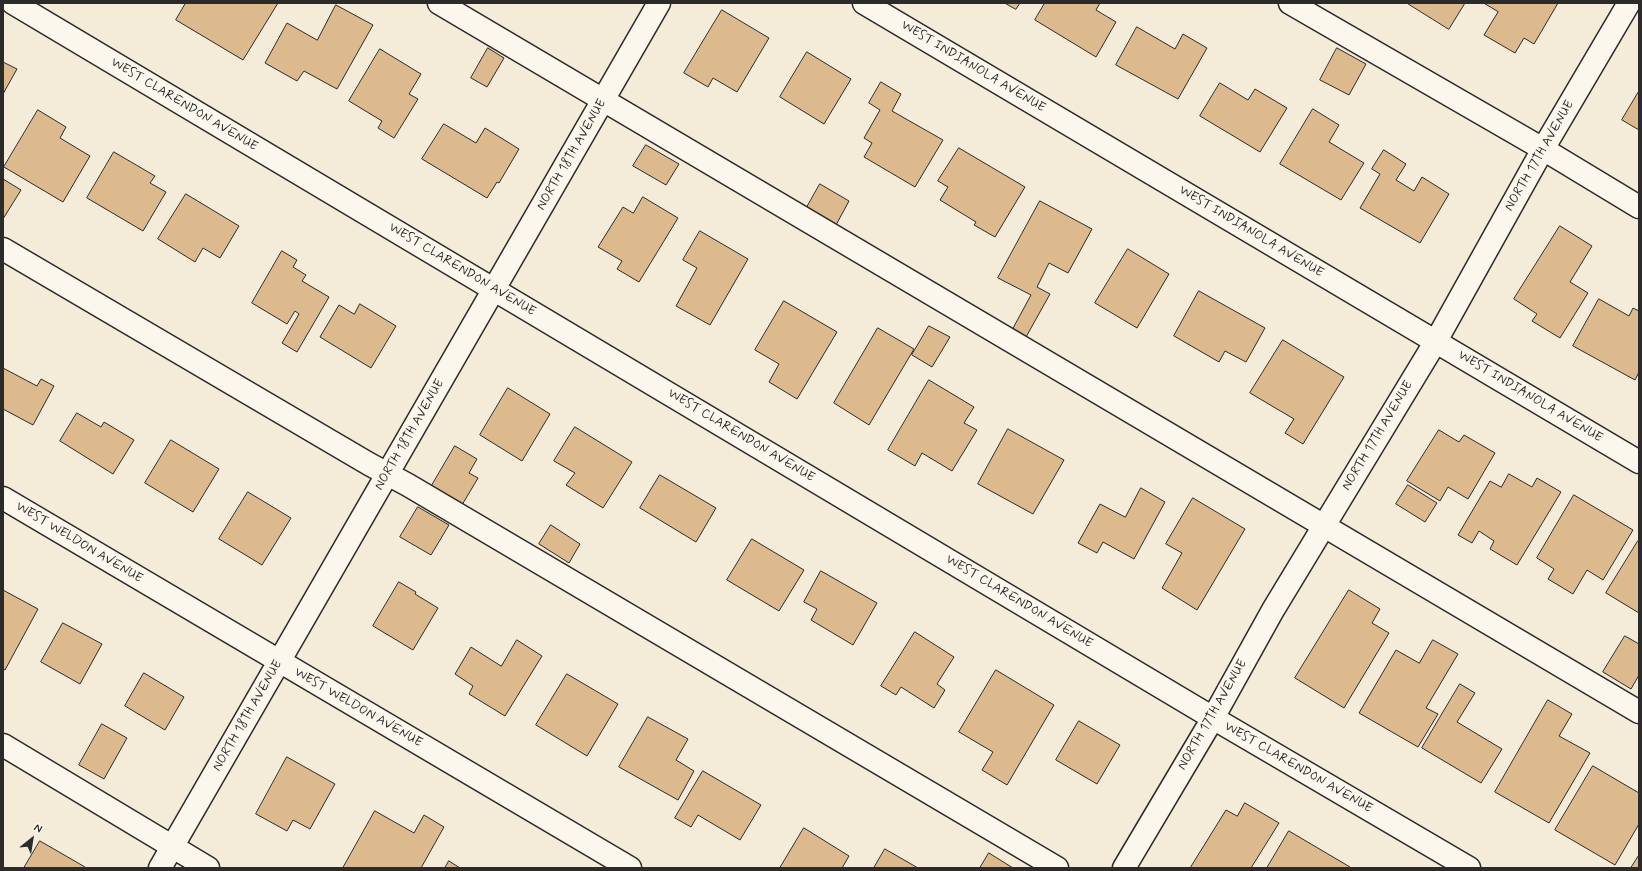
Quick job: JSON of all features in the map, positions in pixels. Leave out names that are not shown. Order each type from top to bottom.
[{"type":"street","name":"WEST CLARENDON AVENUE","points":[[13,3],[1213,718],[1469,868]]},
{"type":"street","points":[[439,3],[1639,712]]},
{"type":"street","name":"NORTH 18TH AVENUE","points":[[160,868],[660,3]]},
{"type":"street","name":"WEST INDIANOLA AVENUE","points":[[864,3],[1639,462]]},
{"type":"street","points":[[1290,3],[1543,149],[1639,207]]},
{"type":"street","name":"NORTH 17TH AVENUE","points":[[1124,868],[1213,718],[1273,610],[1436,341],[1543,149],[1629,3]]},
{"type":"street","points":[[3,249],[387,475],[408,485],[1057,868]]},
{"type":"street","name":"WEST WELDON AVENUE","points":[[3,498],[630,868]]},
{"type":"street","points":[[3,745],[208,868]]},
{"type":"building","points":[[186,3],[278,3],[243,60],[176,20]]},
{"type":"building","points":[[1005,3],[1020,3],[1016,9]]},
{"type":"building","points":[[1045,3],[1100,3],[1096,10],[1116,22],[1096,57],[1035,20]]},
{"type":"building","points":[[1407,3],[1465,3],[1449,29]]},
{"type":"building","points":[[1484,3],[1558,3],[1534,44],[1524,38],[1515,53],[1484,35],[1498,12]]},
{"type":"building","points":[[336,5],[373,25],[337,89],[304,71],[297,81],[265,63],[287,23],[317,40]]},
{"type":"building","points":[[722,10],[769,38],[737,92],[713,78],[708,87],[684,73]]},
{"type":"building","points":[[1137,27],[1175,49],[1183,34],[1207,48],[1178,99],[1116,65]]},
{"type":"building","points":[[488,48],[504,58],[487,87],[471,78]]},
{"type":"building","points":[[1337,48],[1366,64],[1349,95],[1320,80]]},
{"type":"building","points":[[380,49],[421,74],[409,94],[418,99],[394,138],[378,128],[382,121],[349,101]]},
{"type":"building","points":[[807,52],[851,79],[824,124],[780,97]]},
{"type":"building","points":[[3,62],[17,69],[3,94]]},
{"type":"building","points":[[881,82],[901,94],[892,111],[943,140],[915,187],[864,157],[872,143],[864,138],[880,110],[869,103]]},
{"type":"building","points":[[1220,83],[1248,100],[1255,89],[1287,108],[1260,152],[1200,116]]},
{"type":"building","points":[[1639,91],[1639,130],[1622,120]]},
{"type":"building","points":[[1313,109],[1339,125],[1329,142],[1364,163],[1341,200],[1280,164]]},
{"type":"building","points":[[38,110],[66,127],[60,138],[90,156],[63,202],[4,167]]},
{"type":"building","points":[[444,124],[476,143],[485,128],[519,149],[499,183],[497,182],[487,198],[422,159]]},
{"type":"building","points":[[646,145],[679,164],[666,185],[633,166]]},
{"type":"building","points":[[959,148],[1025,187],[995,237],[974,225],[976,222],[940,200],[948,187],[938,181]]},
{"type":"building","points":[[1384,150],[1406,164],[1396,180],[1414,191],[1422,177],[1449,194],[1420,243],[1360,208],[1380,174],[1372,169]]},
{"type":"building","points":[[114,152],[155,176],[150,183],[166,192],[143,231],[87,198]]},
{"type":"building","points":[[3,179],[21,190],[3,219]]},
{"type":"building","points":[[820,184],[849,201],[836,225],[806,209]]},
{"type":"building","points":[[186,194],[239,226],[220,258],[203,248],[195,262],[158,239]]},
{"type":"building","points":[[643,197],[678,218],[639,282],[617,269],[622,261],[598,247],[623,207],[633,213]]},
{"type":"building","points":[[1040,201],[1092,229],[1068,273],[1049,263],[1037,287],[1050,294],[1026,337],[1012,330],[1031,295],[998,278]]},
{"type":"building","points":[[1560,226],[1592,246],[1570,282],[1588,293],[1560,338],[1532,321],[1537,314],[1514,299]]},
{"type":"building","points":[[700,231],[748,259],[710,325],[676,306],[697,268],[683,260]]},
{"type":"building","points":[[1128,249],[1169,274],[1137,328],[1095,303]]},
{"type":"building","points":[[282,251],[297,260],[293,267],[306,275],[302,281],[329,297],[297,352],[282,343],[299,314],[295,311],[287,324],[252,303]]},
{"type":"building","points":[[1199,291],[1265,328],[1246,362],[1225,351],[1219,362],[1174,336]]},
{"type":"building","points":[[1599,299],[1629,316],[1633,308],[1639,311],[1639,372],[1635,380],[1573,346]]},
{"type":"building","points":[[784,301],[837,332],[797,399],[769,382],[779,364],[755,350]]},
{"type":"building","points":[[360,304],[396,326],[371,368],[320,337],[339,305],[354,314]]},
{"type":"building","points":[[929,326],[950,337],[932,367],[912,355]]},
{"type":"building","points":[[878,328],[914,349],[869,425],[834,403]]},
{"type":"building","points":[[1283,340],[1344,377],[1303,444],[1285,433],[1294,419],[1250,393]]},
{"type":"building","points":[[3,368],[37,386],[41,379],[54,386],[33,425],[3,409]]},
{"type":"building","points":[[929,380],[974,407],[964,423],[977,430],[952,471],[922,453],[915,466],[888,450]]},
{"type":"building","points":[[508,388],[550,414],[522,461],[480,435]]},
{"type":"building","points":[[77,413],[101,427],[104,422],[134,440],[113,474],[60,441]]},
{"type":"building","points":[[575,427],[632,462],[603,508],[566,485],[575,473],[554,461]]},
{"type":"building","points":[[1008,429],[1064,460],[1033,514],[978,484]]},
{"type":"building","points":[[1439,430],[1459,442],[1464,435],[1495,453],[1468,499],[1448,487],[1440,501],[1407,481]]},
{"type":"building","points":[[171,440],[219,469],[193,512],[145,483]]},
{"type":"building","points":[[455,446],[477,459],[469,473],[478,478],[462,505],[431,487]]},
{"type":"building","points":[[1509,474],[1532,487],[1537,478],[1561,492],[1517,565],[1490,549],[1494,541],[1479,531],[1472,543],[1458,535],[1490,481],[1501,487]]},
{"type":"building","points":[[660,475],[716,508],[696,542],[640,508]]},
{"type":"building","points":[[1408,485],[1437,503],[1425,522],[1396,504]]},
{"type":"building","points":[[1141,488],[1165,502],[1134,559],[1103,542],[1097,553],[1078,543],[1100,504],[1125,517]]},
{"type":"building","points":[[248,492],[291,518],[262,565],[219,539]]},
{"type":"building","points":[[1574,495],[1633,530],[1603,580],[1587,570],[1573,594],[1548,579],[1554,569],[1537,558]]},
{"type":"building","points":[[1193,498],[1245,529],[1197,610],[1162,588],[1182,553],[1166,544]]},
{"type":"building","points":[[418,507],[449,525],[431,555],[400,537]]},
{"type":"building","points":[[551,525],[580,544],[569,563],[539,544]]},
{"type":"building","points":[[752,539],[804,570],[779,611],[727,580]]},
{"type":"building","points":[[1639,541],[1639,613],[1606,593]]},
{"type":"building","points":[[821,571],[877,603],[853,645],[811,620],[817,609],[804,602]]},
{"type":"building","points":[[399,582],[438,608],[413,650],[373,626]]},
{"type":"building","points":[[3,590],[38,609],[5,670],[3,669]]},
{"type":"building","points":[[1349,590],[1380,609],[1372,623],[1389,633],[1344,708],[1295,678]]},
{"type":"building","points":[[63,623],[102,644],[80,684],[41,662]]},
{"type":"building","points":[[915,632],[954,657],[937,684],[945,690],[934,708],[901,687],[896,695],[881,686]]},
{"type":"building","points":[[1625,636],[1639,644],[1639,675],[1631,689],[1603,672]]},
{"type":"building","points":[[517,640],[542,656],[505,716],[469,694],[473,686],[455,674],[471,647],[501,666]]},
{"type":"building","points":[[1433,640],[1458,654],[1426,708],[1438,714],[1418,747],[1359,713],[1396,650],[1419,663]]},
{"type":"building","points":[[996,670],[1054,705],[1007,785],[982,770],[993,752],[959,732]]},
{"type":"building","points":[[144,673],[184,697],[165,730],[125,706]]},
{"type":"building","points":[[567,674],[618,704],[587,756],[536,725]]},
{"type":"building","points":[[1460,684],[1475,693],[1457,722],[1502,749],[1481,783],[1422,748]]},
{"type":"building","points":[[1548,700],[1572,714],[1559,736],[1590,753],[1549,823],[1495,792]]},
{"type":"building","points":[[648,717],[688,739],[676,760],[694,771],[678,800],[619,767]]},
{"type":"building","points":[[1079,721],[1120,745],[1097,784],[1056,760]]},
{"type":"building","points":[[102,724],[127,738],[104,779],[79,765]]},
{"type":"building","points":[[287,757],[335,784],[310,829],[293,820],[287,831],[256,814]]},
{"type":"building","points":[[1593,766],[1639,793],[1639,824],[1615,865],[1555,830]]},
{"type":"building","points":[[703,771],[761,805],[740,840],[698,815],[691,827],[675,818]]},
{"type":"building","points":[[1245,803],[1279,823],[1251,868],[1190,868],[1226,810],[1237,816]]},
{"type":"building","points":[[375,811],[414,833],[424,815],[444,827],[421,868],[343,868]]},
{"type":"building","points":[[804,828],[849,856],[842,868],[780,868]]},
{"type":"building","points":[[1289,831],[1350,867],[1267,868]]},
{"type":"building","points":[[40,841],[85,867],[85,868],[24,868]]},
{"type":"building","points":[[885,849],[918,868],[874,868]]},
{"type":"building","points":[[989,853],[1013,868],[980,868]]},
{"type":"building","points":[[1639,855],[1639,868],[1631,868]]},
{"type":"building","points":[[449,861],[460,868],[445,868]]}]
